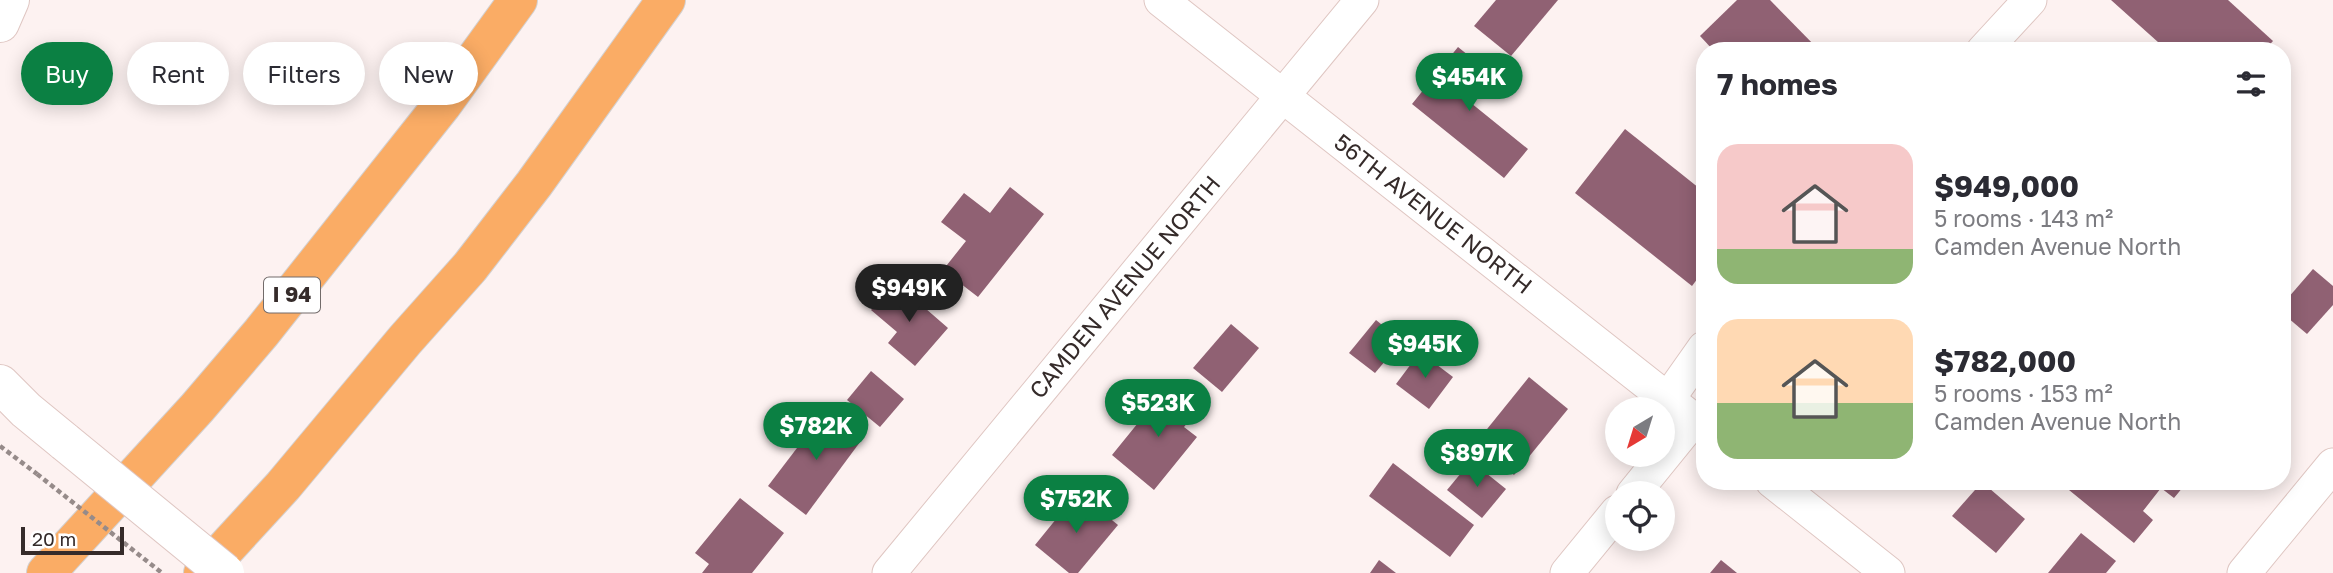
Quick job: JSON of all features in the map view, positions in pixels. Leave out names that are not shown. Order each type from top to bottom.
[{"type":"highway","name":"I 94","points":[[46,573],[197,408],[269,324],[442,105],[519,0]]},
{"type":"highway","points":[[203,573],[283,486],[470,267],[534,184],[666,0]]},
{"type":"street","points":[[0,23],[10,0]]},
{"type":"street","name":"56TH AVENUE NORTH","points":[[1161,0],[1665,397]]},
{"type":"street","name":"CAMDEN AVENUE NORTH","points":[[888,573],[1362,0]]},
{"type":"street","points":[[1991,42],[2030,0]]},
{"type":"street","points":[[1669,397],[1696,359]]},
{"type":"street","points":[[0,384],[26,410],[225,573]]},
{"type":"street","name":"56TH AVENUE NORTH","points":[[1675,405],[1696,422]]},
{"type":"street","points":[[1645,481],[1696,427]]},
{"type":"street","points":[[2244,573],[2333,465]]},
{"type":"street","points":[[1783,490],[1888,573]]},
{"type":"street","points":[[1567,573],[1605,527]]},
{"type":"path","points":[[0,446],[162,573]]},
{"type":"building","points":[[1496,0],[1558,0],[1511,56],[1474,26]]},
{"type":"building","points":[[1737,0],[1770,0],[1811,42],[1706,42],[1700,36]]},
{"type":"building","points":[[2111,0],[2228,0],[2273,41],[2272,42],[2158,42]]},
{"type":"building","points":[[1458,47],[1494,76],[1471,103],[1528,149],[1504,178],[1412,104]]},
{"type":"building","points":[[1625,129],[1696,186],[1696,281],[1692,286],[1575,193]]},
{"type":"building","points":[[1010,187],[1044,214],[978,297],[943,270],[966,241],[941,222],[964,193],[990,213]]},
{"type":"building","points":[[2313,269],[2333,286],[2333,305],[2307,334],[2291,321],[2291,295]]},
{"type":"building","points":[[895,282],[948,328],[915,366],[888,343],[897,332],[871,310]]},
{"type":"building","points":[[1376,320],[1402,341],[1375,373],[1349,353]]},
{"type":"building","points":[[1231,324],[1259,348],[1222,392],[1193,368]]},
{"type":"building","points":[[1420,352],[1453,377],[1429,409],[1396,384]]},
{"type":"building","points":[[871,371],[904,399],[880,427],[847,400]]},
{"type":"building","points":[[1529,377],[1568,409],[1514,475],[1475,444]]},
{"type":"building","points":[[1168,386],[1198,410],[1184,427],[1197,437],[1154,490],[1112,455]]},
{"type":"building","points":[[826,410],[863,438],[806,515],[768,486]]},
{"type":"building","points":[[1471,461],[1506,489],[1482,518],[1447,490]]},
{"type":"building","points":[[1393,463],[1474,525],[1450,557],[1369,496]]},
{"type":"building","points":[[1975,490],[1991,490],[2025,519],[1996,553],[1952,516]]},
{"type":"building","points":[[2069,490],[2159,490],[2143,511],[2153,520],[2134,543]]},
{"type":"building","points":[[2164,490],[2181,490],[2174,498]]},
{"type":"building","points":[[1078,492],[1118,525],[1078,573],[1069,573],[1035,545]]},
{"type":"building","points":[[740,498],[784,533],[752,573],[702,573],[709,564],[695,553]]},
{"type":"building","points":[[2081,533],[2116,561],[2106,573],[2048,573]]},
{"type":"building","points":[[1379,560],[1396,573],[1370,573]]},
{"type":"building","points":[[1721,560],[1737,573],[1710,573]]}]
